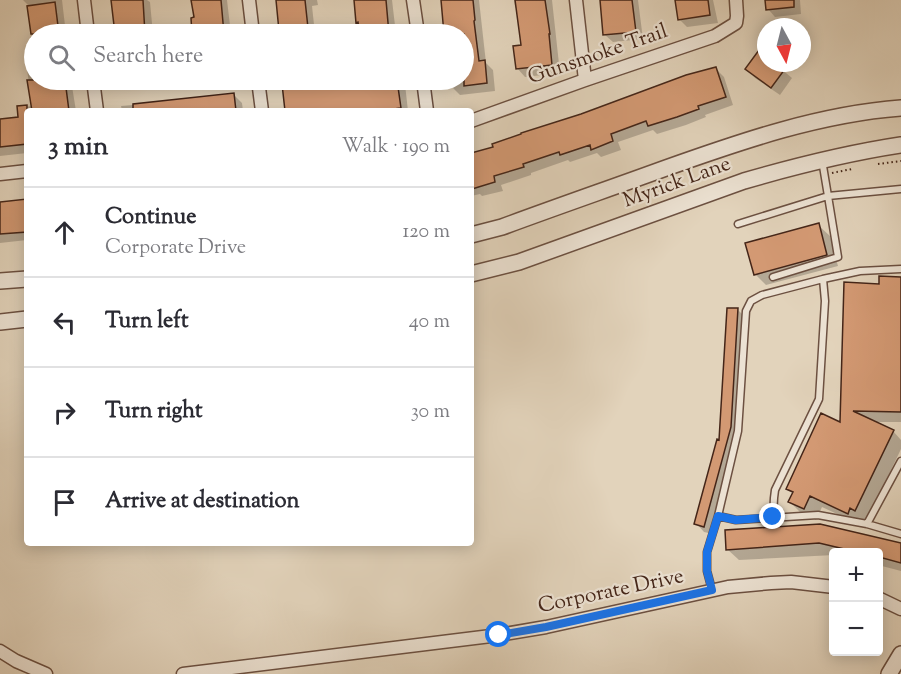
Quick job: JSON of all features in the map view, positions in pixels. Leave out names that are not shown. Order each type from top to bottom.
[{"type":"street","points":[[84,0],[87,24]]},
{"type":"street","points":[[249,0],[252,24]]},
{"type":"street","points":[[414,0],[417,24]]},
{"type":"street","points":[[576,0],[585,80]]},
{"type":"street","name":"Gunsmoke Trail","points":[[474,120],[715,36],[736,23],[736,0]]},
{"type":"street","points":[[94,90],[97,108]]},
{"type":"street","points":[[259,90],[262,108]]},
{"type":"street","points":[[424,90],[427,108]]},
{"type":"street","name":"Myrick Lane","points":[[474,234],[502,227],[746,141],[813,122],[901,108]]},
{"type":"street","name":"Myrick Lane","points":[[474,273],[519,262],[744,181],[822,160],[901,145]]},
{"type":"street","points":[[0,174],[24,171]]},
{"type":"street","points":[[0,281],[24,279]]},
{"type":"street","points":[[0,322],[24,319]]},
{"type":"street","name":"Corporate Drive","points":[[183,674],[499,635],[748,584],[781,582],[829,586]]},
{"type":"street","points":[[883,600],[901,609]]},
{"type":"street","points":[[0,651],[46,674]]},
{"type":"street","points":[[889,674],[901,654]]},
{"type":"lane","points":[[773,277],[838,257],[822,160]]},
{"type":"lane","points":[[738,224],[828,196],[901,189]]},
{"type":"lane","points":[[712,590],[707,571],[707,552],[738,431],[746,311],[751,301],[762,295],[860,271],[901,269]]},
{"type":"lane","points":[[773,517],[775,490],[819,399],[825,301],[823,279]]},
{"type":"lane","points":[[867,524],[901,461]]},
{"type":"lane","points":[[718,516],[736,520],[818,515],[867,524],[901,534]]},
{"type":"building","points":[[111,0],[143,0],[144,24],[114,24]]},
{"type":"building","points":[[191,0],[221,0],[223,24],[191,24],[191,18],[194,17]]},
{"type":"building","points":[[276,0],[305,0],[308,24],[278,24]]},
{"type":"building","points":[[354,0],[386,0],[388,24],[356,23]]},
{"type":"building","points":[[441,0],[473,0],[479,61],[485,60],[487,83],[474,85],[474,24],[443,24]]},
{"type":"building","points":[[515,0],[545,0],[552,65],[516,69],[513,46],[521,45]]},
{"type":"building","points":[[600,0],[632,0],[636,32],[603,35]]},
{"type":"building","points":[[675,0],[708,0],[710,15],[678,20]]},
{"type":"building","points":[[765,0],[794,0],[794,7],[766,10]]},
{"type":"building","points":[[55,2],[58,24],[30,24],[27,6]]},
{"type":"building","points":[[757,53],[757,72],[783,72],[771,88],[745,69]]},
{"type":"building","points":[[716,67],[726,97],[698,106],[699,109],[677,117],[648,126],[646,121],[611,134],[613,141],[591,150],[590,145],[523,164],[524,167],[494,176],[495,182],[474,188],[474,152],[493,147],[492,144],[521,133],[581,114],[686,75]]},
{"type":"building","points":[[29,90],[66,90],[69,108],[32,108]]},
{"type":"building","points":[[283,90],[398,90],[401,108],[285,108]]},
{"type":"building","points":[[234,93],[236,108],[133,108],[133,104]]},
{"type":"building","points":[[27,105],[27,108],[24,108],[24,144],[0,147],[0,119],[18,117],[17,106]]},
{"type":"building","points":[[24,199],[24,232],[0,234],[0,202]]},
{"type":"building","points":[[819,223],[827,255],[754,275],[745,243]]},
{"type":"building","points":[[879,276],[901,277],[901,412],[853,411],[894,430],[855,511],[850,508],[848,514],[810,496],[804,509],[788,502],[793,492],[786,489],[821,413],[840,422],[844,282],[879,284]]},
{"type":"building","points":[[727,308],[738,308],[731,427],[704,527],[694,524],[717,439],[719,440]]},
{"type":"building","points":[[820,524],[901,543],[901,563],[883,558],[883,548],[840,548],[819,543],[726,550],[725,530]]},
{"type":"route","points":[[499,635],[546,627],[712,590],[707,571],[707,552],[718,516],[736,520],[773,517]]}]
